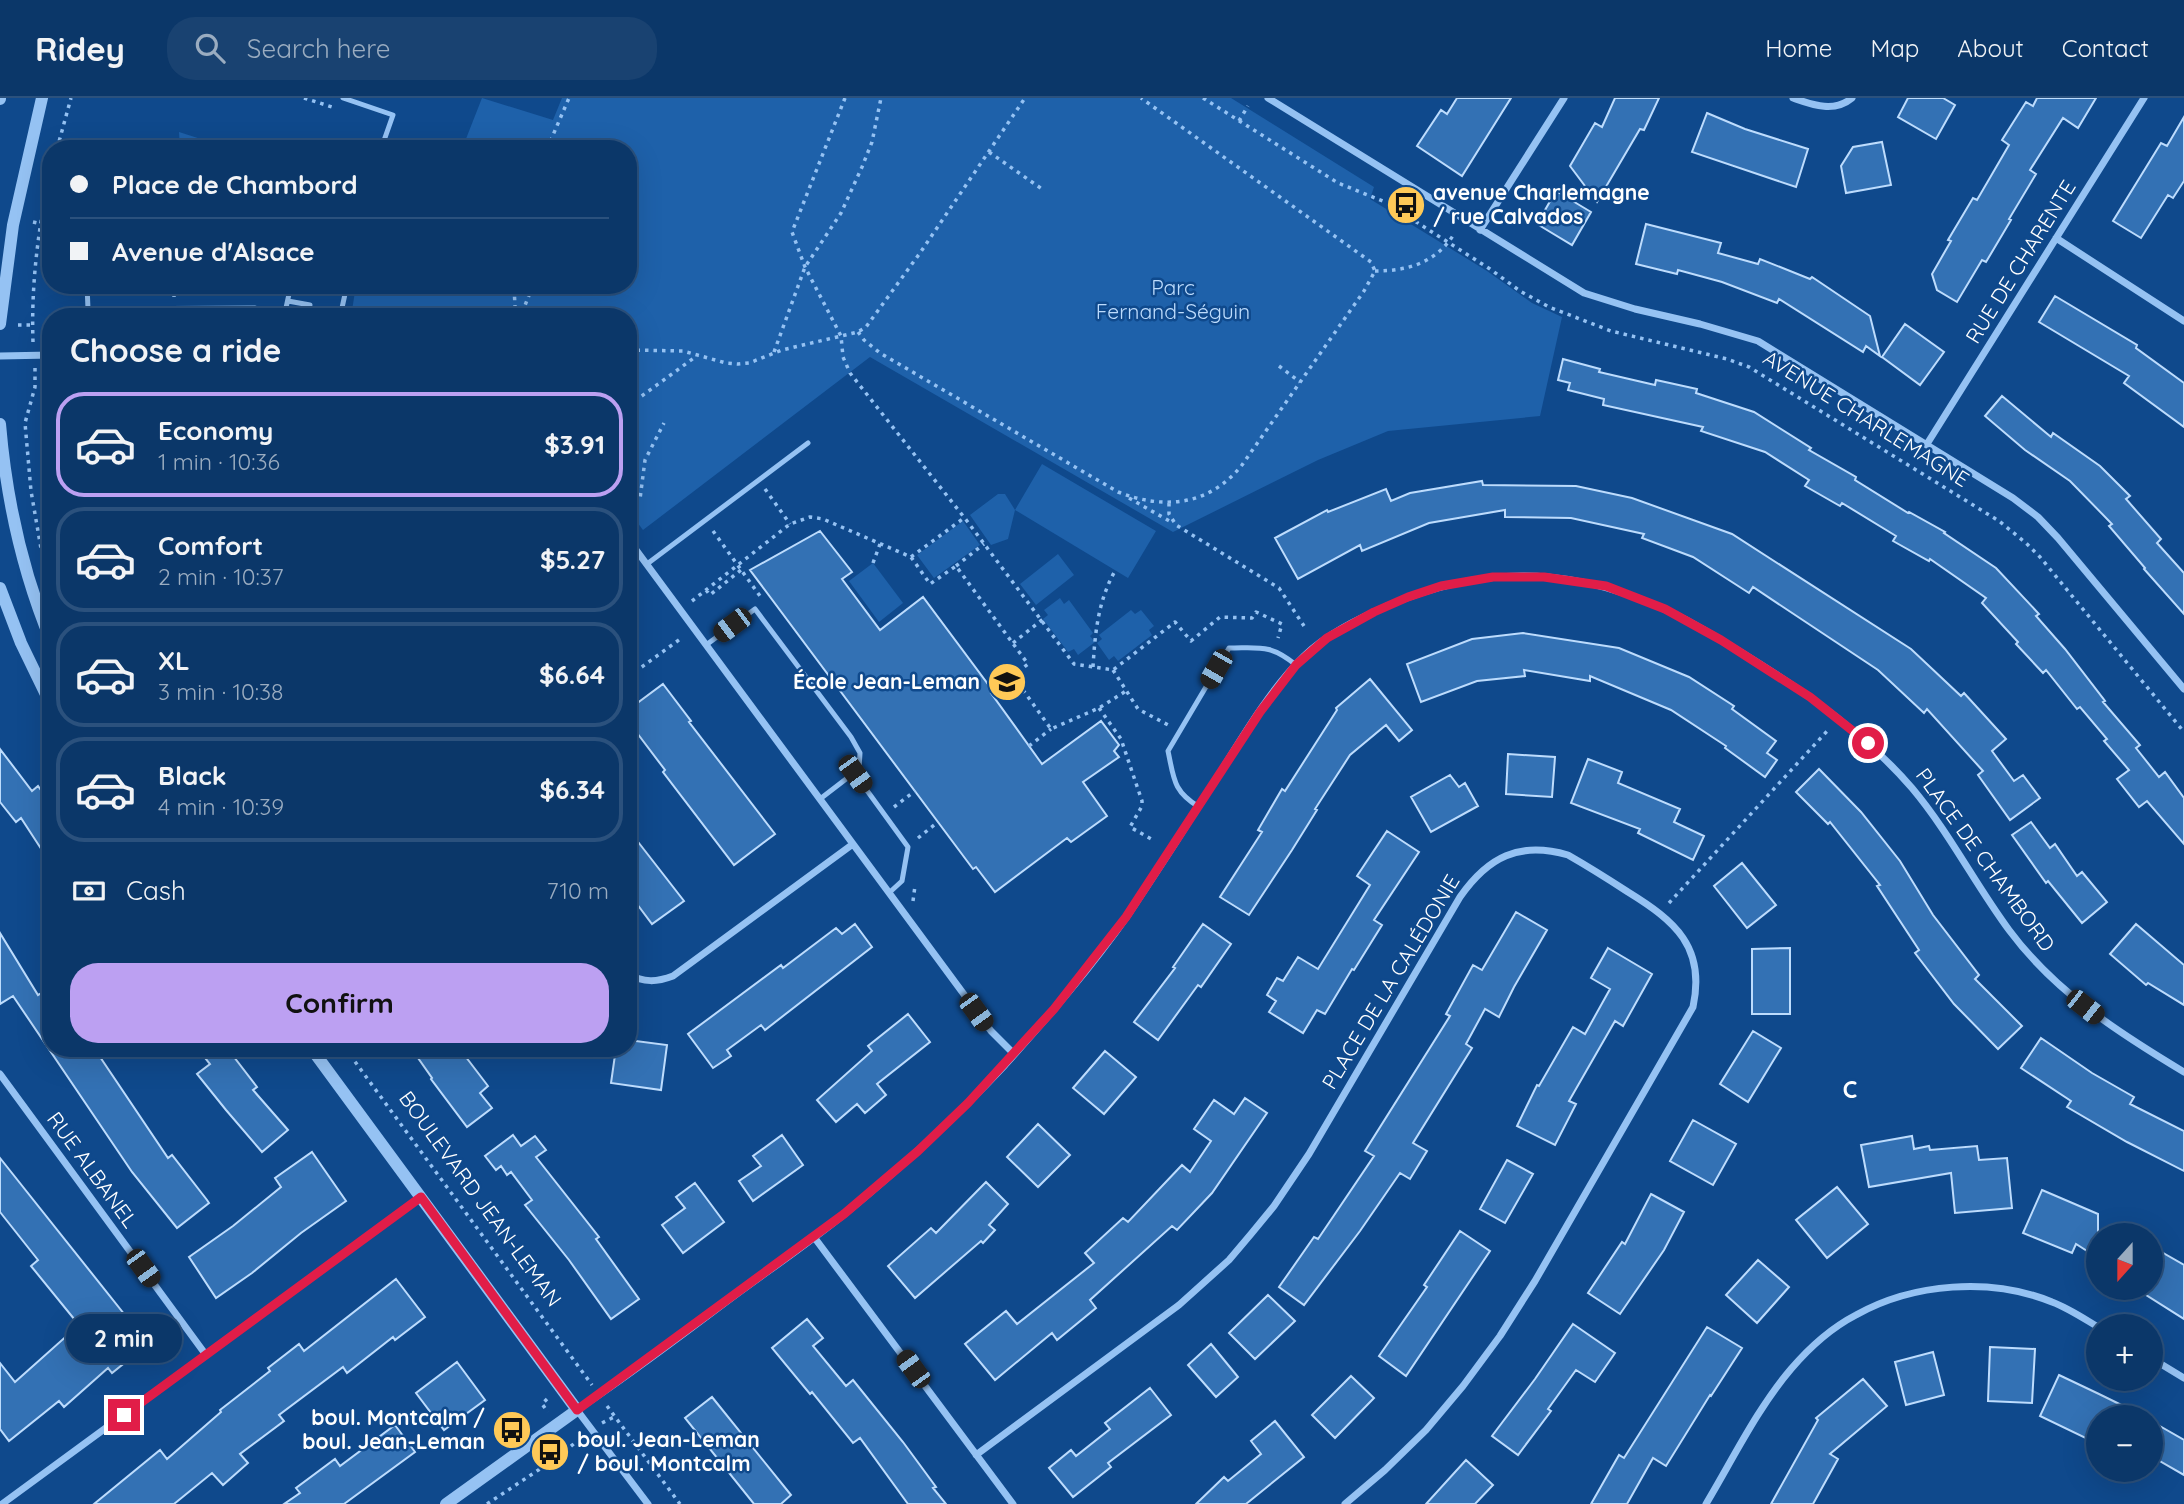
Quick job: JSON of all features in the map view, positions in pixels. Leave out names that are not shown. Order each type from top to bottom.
[{"type":"street","points":[[7,325],[14,216],[42,98]]},
{"type":"street","name":"AVENUE CHARLEMAGNE","points":[[1268,98],[1584,293],[1758,341],[2013,498],[2059,538],[2184,689]]},
{"type":"street","points":[[1480,230],[1564,98]]},
{"type":"street","points":[[1793,98],[1831,107],[1840,106],[1853,98]]},
{"type":"street","name":"RUE DE CHARENTE","points":[[1927,444],[2144,98]]},
{"type":"street","points":[[2056,238],[2184,321]]},
{"type":"street","points":[[0,356],[42,355]]},
{"type":"street","points":[[0,424],[4,464],[17,528],[42,614]]},
{"type":"street","points":[[637,551],[991,1031],[1014,1054]]},
{"type":"street","name":"PLACE DE CHAMBORD","points":[[577,1410],[844,1214],[926,1143],[1014,1054],[1069,991],[1126,917],[1260,712],[1296,665],[1327,638],[1374,612],[1424,591],[1473,579],[1527,576],[1591,583],[1627,593],[1703,629],[1784,679],[1860,736],[1900,775],[1923,801],[1963,857],[2009,929],[2060,986],[2098,1017],[2184,1072]]},
{"type":"street","points":[[0,588],[21,643],[42,686]]},
{"type":"street","points":[[637,978],[658,981],[673,976],[853,844]]},
{"type":"street","name":"PLACE DE LA CALÉDONIE","points":[[976,1455],[1179,1305],[1229,1260],[1294,1177],[1460,897],[1483,869],[1499,858],[1536,849],[1568,855],[1654,907],[1678,930],[1694,959],[1697,976],[1693,1007],[1500,1336],[1426,1430],[1345,1504]]},
{"type":"street","points":[[318,1057],[648,1504]]},
{"type":"street","name":"RUE ALBANEL","points":[[0,1074],[206,1355]]},
{"type":"street","points":[[2,1504],[421,1197]]},
{"type":"street","points":[[814,1237],[1013,1504]]},
{"type":"street","points":[[1706,1504],[1770,1397],[1789,1371],[1831,1330],[1856,1315],[1883,1302],[1936,1289],[1986,1287],[2007,1289],[2052,1302],[2086,1320]]},
{"type":"street","points":[[2163,1365],[2184,1378]]},
{"type":"street","points":[[446,1504],[577,1410]]},
{"type":"lane","points":[[344,98],[393,115],[384,140]]},
{"type":"lane","points":[[286,308],[289,294]]},
{"type":"lane","points":[[288,301],[310,305]]},
{"type":"lane","points":[[647,564],[808,443]]},
{"type":"lane","points":[[706,645],[755,609],[856,745],[861,759],[859,769],[820,799]]},
{"type":"lane","points":[[1199,807],[1181,794],[1168,751],[1228,648],[1271,649],[1296,665]]},
{"type":"lane","points":[[855,774],[908,847],[902,881],[890,892]]},
{"type":"path","points":[[59,140],[71,98]]},
{"type":"path","points":[[551,140],[569,98]]},
{"type":"path","points":[[845,98],[792,233],[805,267],[841,336],[843,357],[850,373],[1025,596],[1074,664],[1113,670],[1138,709],[1165,723]]},
{"type":"path","points":[[773,353],[805,267],[841,213],[862,167],[872,142],[881,98]]},
{"type":"path","points":[[637,350],[665,349],[738,364],[858,332],[870,323],[1025,98]]},
{"type":"path","points":[[1118,492],[1154,503],[1169,503],[1212,492],[1233,477],[1370,283],[1375,271],[1371,262],[1141,98]]},
{"type":"path","name":"AVENUE CHARLEMAGNE","points":[[1203,98],[1338,183],[1385,202],[1520,291],[1549,307],[1594,326],[1727,359],[1749,367],[1999,521],[2026,543],[2184,732]]},
{"type":"path","points":[[1239,121],[1248,106]]},
{"type":"path","points":[[988,152],[1041,190]]},
{"type":"path","points":[[33,340],[34,281],[42,218]]},
{"type":"path","points":[[33,222],[41,223]]},
{"type":"path","points":[[1375,271],[1390,271],[1417,265],[1438,254],[1454,234]]},
{"type":"path","points":[[7,325],[33,325]]},
{"type":"path","points":[[858,332],[880,353],[1279,588],[1304,626]]},
{"type":"path","points":[[637,399],[698,355]]},
{"type":"path","points":[[1279,366],[1300,382]]},
{"type":"path","points":[[35,368],[35,387],[25,423],[31,491],[42,553]]},
{"type":"path","points":[[637,501],[640,499],[645,460],[664,423]]},
{"type":"path","points":[[1912,467],[1917,459]]},
{"type":"path","points":[[776,503],[790,524]]},
{"type":"path","points":[[1169,503],[1169,514],[1176,525]]},
{"type":"path","points":[[692,601],[798,520],[817,517],[911,557],[930,584],[984,544]]},
{"type":"path","points":[[911,557],[964,518]]},
{"type":"path","points":[[975,532],[980,529]]},
{"type":"path","points":[[873,563],[880,544]]},
{"type":"path","points":[[956,566],[1028,664],[999,687],[993,680],[988,684]]},
{"type":"path","points":[[706,590],[710,595],[741,570]]},
{"type":"path","points":[[1093,667],[1099,611],[1115,571]]},
{"type":"path","points":[[1113,670],[1135,650],[1175,622],[1191,641],[1220,617],[1252,618],[1256,612],[1282,624],[1281,630]]},
{"type":"path","points":[[1013,643],[1042,620]]},
{"type":"path","points":[[637,670],[684,636]]},
{"type":"path","points":[[1013,676],[1051,729]]},
{"type":"path","points":[[1029,746],[1051,729],[1100,708],[1126,691]]},
{"type":"path","points":[[1100,708],[1121,739],[1142,801],[1140,811],[1130,827],[1153,840]]},
{"type":"path","points":[[1669,903],[1829,729]]},
{"type":"path","points":[[894,807],[915,791]]},
{"type":"path","points":[[918,839],[939,822]]},
{"type":"path","name":"BOULEVARD JEAN-LEMAN","points":[[352,1057],[583,1373]]},
{"type":"path","points":[[616,1416],[680,1504]]},
{"type":"path","points":[[487,1504],[558,1457],[572,1444]]},
{"type":"green space","name":"Parc Fernand-Séguin","points":[[482,98],[553,120],[562,98],[1231,98],[1374,187],[1370,199],[1487,271],[1532,303],[1562,317],[1540,416],[1388,431],[1318,460],[1173,532],[870,357],[643,530],[637,522],[637,308],[352,308],[355,294],[637,294],[637,140],[466,140]]},
{"type":"green space","points":[[179,132],[204,140],[179,140]]},
{"type":"green space","points":[[1042,464],[1156,531],[1128,578],[1015,510]]},
{"type":"green space","points":[[998,494],[1005,494],[1015,510],[1008,539],[991,545],[970,515]]},
{"type":"green space","points":[[963,521],[980,545],[934,578],[917,555]]},
{"type":"green space","points":[[1058,554],[1074,575],[1036,605],[1020,584]]},
{"type":"green space","points":[[873,563],[903,603],[879,622],[849,581]]},
{"type":"green space","points":[[1060,598],[1064,604],[1069,600],[1093,633],[1090,636],[1095,642],[1078,655],[1074,649],[1068,652],[1043,619],[1048,615],[1044,610]]},
{"type":"green space","points":[[1131,610],[1135,614],[1141,610],[1154,626],[1149,630],[1152,635],[1118,661],[1114,656],[1109,660],[1097,643],[1102,639],[1099,635]]},
{"type":"building","points":[[1457,98],[1511,98],[1462,176],[1417,146],[1441,110],[1447,114]]},
{"type":"building","points":[[1615,98],[1659,98],[1644,130],[1640,129],[1597,202],[1570,166],[1595,123],[1602,127]]},
{"type":"building","points":[[1908,98],[1943,98],[1955,105],[1936,139],[1898,117]]},
{"type":"building","points":[[2037,98],[2096,98],[2078,128],[2063,118],[2030,170],[2036,174],[2009,219],[2011,220],[1986,262],[1982,260],[1957,302],[1937,290],[1932,274],[1973,198],[1977,200],[2009,145],[2002,140],[2026,102],[2033,106]]},
{"type":"building","points":[[1707,113],[1745,129],[1808,149],[1796,187],[1692,152]]},
{"type":"building","points":[[2184,117],[2184,181],[2173,198],[2168,195],[2141,238],[2113,221],[2161,143],[2167,146]]},
{"type":"building","points":[[1882,142],[1891,185],[1846,193],[1841,166],[1853,147]]},
{"type":"building","points":[[1556,191],[1591,212],[1572,245],[1537,224]]},
{"type":"building","points":[[1646,224],[1721,243],[1718,253],[1758,264],[1760,259],[1810,279],[1812,277],[1870,316],[1880,356],[1866,346],[1863,352],[1779,299],[1777,303],[1722,282],[1678,270],[1677,274],[1636,264]]},
{"type":"building","points":[[2055,296],[2137,345],[2136,348],[2184,383],[2184,427],[2124,383],[2129,376],[2039,322]]},
{"type":"building","points":[[1905,324],[1944,352],[1920,385],[1882,357]]},
{"type":"building","points":[[1563,359],[1600,369],[1599,372],[1655,385],[1656,380],[1697,389],[1696,393],[1754,412],[1811,448],[1809,450],[1856,477],[1855,480],[1945,532],[1996,568],[2039,614],[2036,616],[2140,745],[2136,748],[2159,777],[2165,772],[2184,798],[2184,844],[2147,801],[2139,807],[2117,779],[2129,770],[2104,741],[2107,739],[2080,707],[2077,709],[2046,670],[2043,673],[2016,644],[2018,642],[1982,603],[1986,598],[1930,559],[1929,561],[1893,541],[1896,536],[1842,503],[1840,506],[1805,486],[1809,480],[1765,452],[1701,431],[1703,427],[1603,405],[1604,399],[1568,390],[1570,383],[1558,380]]},
{"type":"building","points":[[2002,396],[2051,437],[2053,433],[2100,466],[2130,496],[2126,499],[2161,539],[2157,543],[2184,573],[2184,614],[2109,526],[2112,524],[2070,481],[2025,450],[1985,416]]},
{"type":"building","points":[[1482,481],[1483,485],[1576,486],[1632,498],[1732,534],[1911,649],[1961,696],[1964,693],[2006,739],[1992,751],[2014,781],[2023,775],[2040,798],[2010,820],[1978,775],[1983,771],[1927,709],[1924,713],[1878,670],[1753,587],[1749,593],[1693,557],[1642,538],[1644,534],[1571,518],[1505,517],[1505,510],[1429,523],[1362,551],[1360,545],[1298,579],[1275,538],[1327,510],[1328,512],[1386,489],[1391,501],[1410,493]]},
{"type":"building","points":[[820,531],[852,572],[842,579],[880,630],[923,597],[993,691],[991,693],[1042,764],[1101,721],[1119,745],[1114,751],[1119,757],[1083,782],[1107,816],[1071,842],[1067,838],[995,892],[976,867],[973,869],[750,570]]},
{"type":"building","points":[[1523,633],[1619,648],[1689,677],[1734,706],[1732,709],[1776,741],[1767,753],[1777,760],[1765,777],[1725,748],[1726,746],[1671,710],[1590,676],[1590,681],[1524,670],[1525,676],[1477,681],[1421,702],[1407,664],[1472,639]]},
{"type":"building","points":[[1370,679],[1412,730],[1399,741],[1386,725],[1350,755],[1249,915],[1220,897],[1262,832],[1258,830],[1282,789],[1285,791],[1336,708]]},
{"type":"building","points":[[663,684],[775,834],[734,865],[663,772],[665,770],[637,733],[637,703]]},
{"type":"building","points":[[0,749],[32,791],[38,786],[42,792],[42,850],[21,818],[16,822],[0,802]]},
{"type":"building","points":[[1508,754],[1555,757],[1552,797],[1506,794]]},
{"type":"building","points":[[1588,759],[1622,772],[1618,783],[1680,809],[1674,822],[1704,836],[1693,860],[1638,833],[1640,829],[1571,803]]},
{"type":"building","points":[[1819,769],[1861,812],[1900,861],[1933,915],[1979,975],[1975,979],[2022,1026],[1998,1049],[1954,1004],[1915,953],[1919,950],[1877,886],[1880,885],[1830,822],[1828,824],[1796,792]]},
{"type":"building","points":[[1450,775],[1459,787],[1465,783],[1478,806],[1431,832],[1411,797]]},
{"type":"building","points":[[2031,822],[2050,848],[2055,844],[2077,876],[2082,872],[2107,902],[2082,923],[2048,881],[2046,883],[2012,835]]},
{"type":"building","points":[[1387,831],[1419,852],[1374,920],[1382,925],[1354,970],[1352,969],[1325,1014],[1317,1010],[1303,1033],[1269,1012],[1276,1001],[1267,995],[1277,978],[1283,981],[1298,957],[1318,969],[1370,885],[1357,876]]},
{"type":"building","points":[[637,841],[684,901],[652,924],[637,904]]},
{"type":"building","points":[[1742,863],[1776,905],[1747,928],[1714,886]]},
{"type":"building","points":[[1516,912],[1547,930],[1499,1017],[1485,1009],[1466,1044],[1472,1048],[1413,1143],[1427,1151],[1410,1179],[1400,1173],[1304,1305],[1279,1287],[1314,1237],[1318,1239],[1374,1156],[1365,1151],[1450,1016],[1446,1014],[1473,965],[1482,970]]},
{"type":"building","points":[[855,924],[872,947],[765,1030],[761,1025],[727,1050],[731,1056],[713,1068],[688,1034],[836,928],[842,934]]},
{"type":"building","points":[[1203,924],[1231,944],[1201,987],[1198,985],[1158,1040],[1134,1022],[1175,968],[1173,967]]},
{"type":"building","points":[[2136,924],[2184,965],[2184,1005],[2148,983],[2146,985],[2110,954]]},
{"type":"building","points":[[0,933],[38,995],[42,993],[42,1039],[13,996],[0,1004]]},
{"type":"building","points":[[1608,948],[1652,974],[1623,1026],[1615,1021],[1569,1101],[1576,1104],[1555,1145],[1517,1126],[1537,1085],[1539,1086],[1573,1027],[1585,1034],[1610,989],[1591,978]]},
{"type":"building","points":[[1790,948],[1790,1014],[1752,1014],[1752,949]]},
{"type":"building","points":[[908,1014],[930,1042],[877,1084],[886,1095],[865,1113],[857,1104],[836,1122],[817,1100],[872,1051],[868,1046]]},
{"type":"building","points":[[1753,1031],[1781,1048],[1748,1102],[1720,1084]]},
{"type":"building","points":[[2041,1038],[2092,1073],[2134,1097],[2130,1104],[2184,1131],[2184,1171],[2067,1107],[2071,1101],[2021,1068]]},
{"type":"building","points":[[637,1041],[667,1045],[661,1090],[611,1083],[615,1057],[637,1057]]},
{"type":"building","points":[[1105,1051],[1136,1077],[1104,1114],[1073,1088]]},
{"type":"building","points":[[54,1057],[100,1057],[168,1158],[172,1155],[209,1203],[177,1228],[132,1172]]},
{"type":"building","points":[[204,1057],[234,1057],[257,1087],[253,1090],[288,1130],[262,1152],[197,1074],[210,1064]]},
{"type":"building","points":[[417,1057],[466,1057],[488,1086],[480,1093],[492,1108],[467,1127]]},
{"type":"building","points":[[1245,1098],[1267,1113],[1212,1193],[1177,1230],[1172,1226],[1090,1300],[1096,1308],[1057,1340],[1052,1333],[995,1380],[965,1344],[1006,1311],[1017,1324],[1094,1263],[1085,1253],[1123,1218],[1128,1222],[1182,1165],[1190,1172],[1211,1141],[1194,1129],[1214,1100],[1234,1114]]},
{"type":"building","points":[[1693,1120],[1736,1144],[1713,1185],[1670,1161]]},
{"type":"building","points":[[1038,1124],[1070,1155],[1038,1187],[1007,1157]]},
{"type":"building","points":[[513,1135],[521,1146],[535,1136],[546,1150],[536,1157],[599,1237],[596,1239],[639,1299],[611,1319],[525,1205],[532,1200],[511,1172],[507,1175],[501,1166],[496,1170],[485,1156]]},
{"type":"building","points":[[782,1135],[803,1165],[753,1201],[739,1181],[761,1166],[753,1156]]},
{"type":"building","points":[[1912,1136],[1914,1149],[1929,1146],[1930,1150],[1977,1146],[1979,1160],[2007,1158],[2012,1208],[1955,1213],[1951,1173],[1869,1187],[1861,1145]]},
{"type":"building","points":[[312,1152],[346,1201],[216,1298],[189,1257],[281,1187],[275,1178]]},
{"type":"building","points":[[0,1158],[148,1344],[112,1373],[108,1368],[64,1407],[59,1401],[9,1441],[0,1429],[0,1363],[15,1382],[79,1325],[31,1266],[38,1260],[0,1212]]},
{"type":"building","points":[[1507,1160],[1533,1174],[1505,1223],[1480,1209]]},
{"type":"building","points":[[986,1182],[1008,1204],[989,1225],[995,1230],[983,1243],[981,1241],[915,1298],[888,1266],[931,1228],[936,1233]]},
{"type":"building","points":[[695,1183],[724,1222],[683,1253],[662,1225],[685,1208],[676,1197]]},
{"type":"building","points":[[1837,1187],[1868,1224],[1827,1258],[1796,1220]]},
{"type":"building","points":[[2042,1190],[2098,1214],[2098,1223],[2086,1223],[2086,1250],[2076,1244],[2072,1253],[2023,1233]]},
{"type":"building","points":[[1651,1194],[1684,1212],[1664,1250],[1620,1314],[1588,1293],[1622,1242],[1625,1244]]},
{"type":"building","points":[[1460,1231],[1490,1251],[1406,1376],[1379,1356],[1427,1287],[1424,1285]]},
{"type":"building","points":[[2163,1253],[2184,1265],[2184,1319],[2154,1300],[2163,1300]]},
{"type":"building","points":[[1758,1260],[1789,1287],[1757,1323],[1726,1295]]},
{"type":"building","points":[[396,1279],[425,1317],[395,1340],[393,1337],[347,1373],[343,1367],[279,1415],[284,1421],[240,1454],[248,1463],[223,1485],[212,1473],[174,1504],[94,1504],[160,1450],[167,1459],[221,1412],[220,1410],[270,1371],[268,1368],[299,1344],[304,1351]]},
{"type":"building","points":[[1268,1295],[1295,1321],[1255,1359],[1229,1333]]},
{"type":"building","points":[[807,1319],[823,1338],[813,1346],[846,1386],[853,1380],[903,1442],[946,1504],[908,1504],[860,1438],[853,1443],[772,1348]]},
{"type":"building","points":[[1573,1324],[1615,1353],[1595,1382],[1576,1370],[1548,1409],[1551,1411],[1518,1455],[1492,1436]]},
{"type":"building","points":[[1707,1327],[1742,1348],[1666,1466],[1653,1458],[1627,1504],[1591,1504],[1619,1455],[1624,1458]]},
{"type":"building","points":[[1211,1344],[1238,1377],[1216,1397],[1188,1365]]},
{"type":"building","points":[[1990,1347],[2035,1349],[2032,1403],[1988,1401]]},
{"type":"building","points":[[1933,1352],[1944,1395],[1906,1405],[1895,1362]]},
{"type":"building","points":[[457,1362],[485,1400],[444,1430],[416,1393]]},
{"type":"building","points":[[2059,1375],[2086,1388],[2086,1391],[2092,1391],[2121,1405],[2086,1405],[2086,1438],[2040,1416]]},
{"type":"building","points":[[1351,1376],[1374,1398],[1335,1438],[1312,1415]]},
{"type":"building","points":[[1863,1379],[1887,1406],[1830,1454],[1838,1459],[1813,1504],[1771,1504],[1818,1420],[1816,1418]]},
{"type":"building","points":[[1150,1388],[1171,1415],[1108,1463],[1111,1467],[1073,1497],[1049,1468],[1071,1450],[1076,1456],[1110,1429],[1105,1423]]},
{"type":"building","points":[[712,1397],[791,1495],[781,1504],[754,1504],[685,1418]]},
{"type":"building","points":[[1275,1421],[1304,1457],[1246,1504],[1196,1504],[1224,1477],[1228,1481],[1261,1454],[1251,1441]]},
{"type":"building","points":[[395,1425],[415,1452],[344,1504],[284,1504],[300,1493],[296,1488],[335,1459],[340,1466]]},
{"type":"building","points":[[2163,1428],[2184,1440],[2184,1475],[2163,1463]]},
{"type":"building","points":[[1466,1460],[1493,1485],[1475,1504],[1426,1504]]},
{"type":"place","name":"avenue Charlemagne / rue Calvados","points":[[1406,205]]},
{"type":"place","name":"École Jean-Leman","points":[[1007,682]]},
{"type":"place","name":"boul. Montcalm / boul. Jean-Leman","points":[[512,1430]]},
{"type":"place","name":"boul. Jean-Leman / boul. Montcalm","points":[[550,1452]]},
{"type":"district","name":"C","points":[[1850,1090]]},
{"type":"route","points":[[124,1415],[421,1197],[577,1410],[844,1214],[953,1118],[1039,1026],[1111,937],[1156,873],[1260,712],[1296,665],[1327,638],[1408,597],[1473,579],[1512,576],[1561,578],[1620,590],[1683,617],[1721,640],[1810,697],[1868,743]]}]
